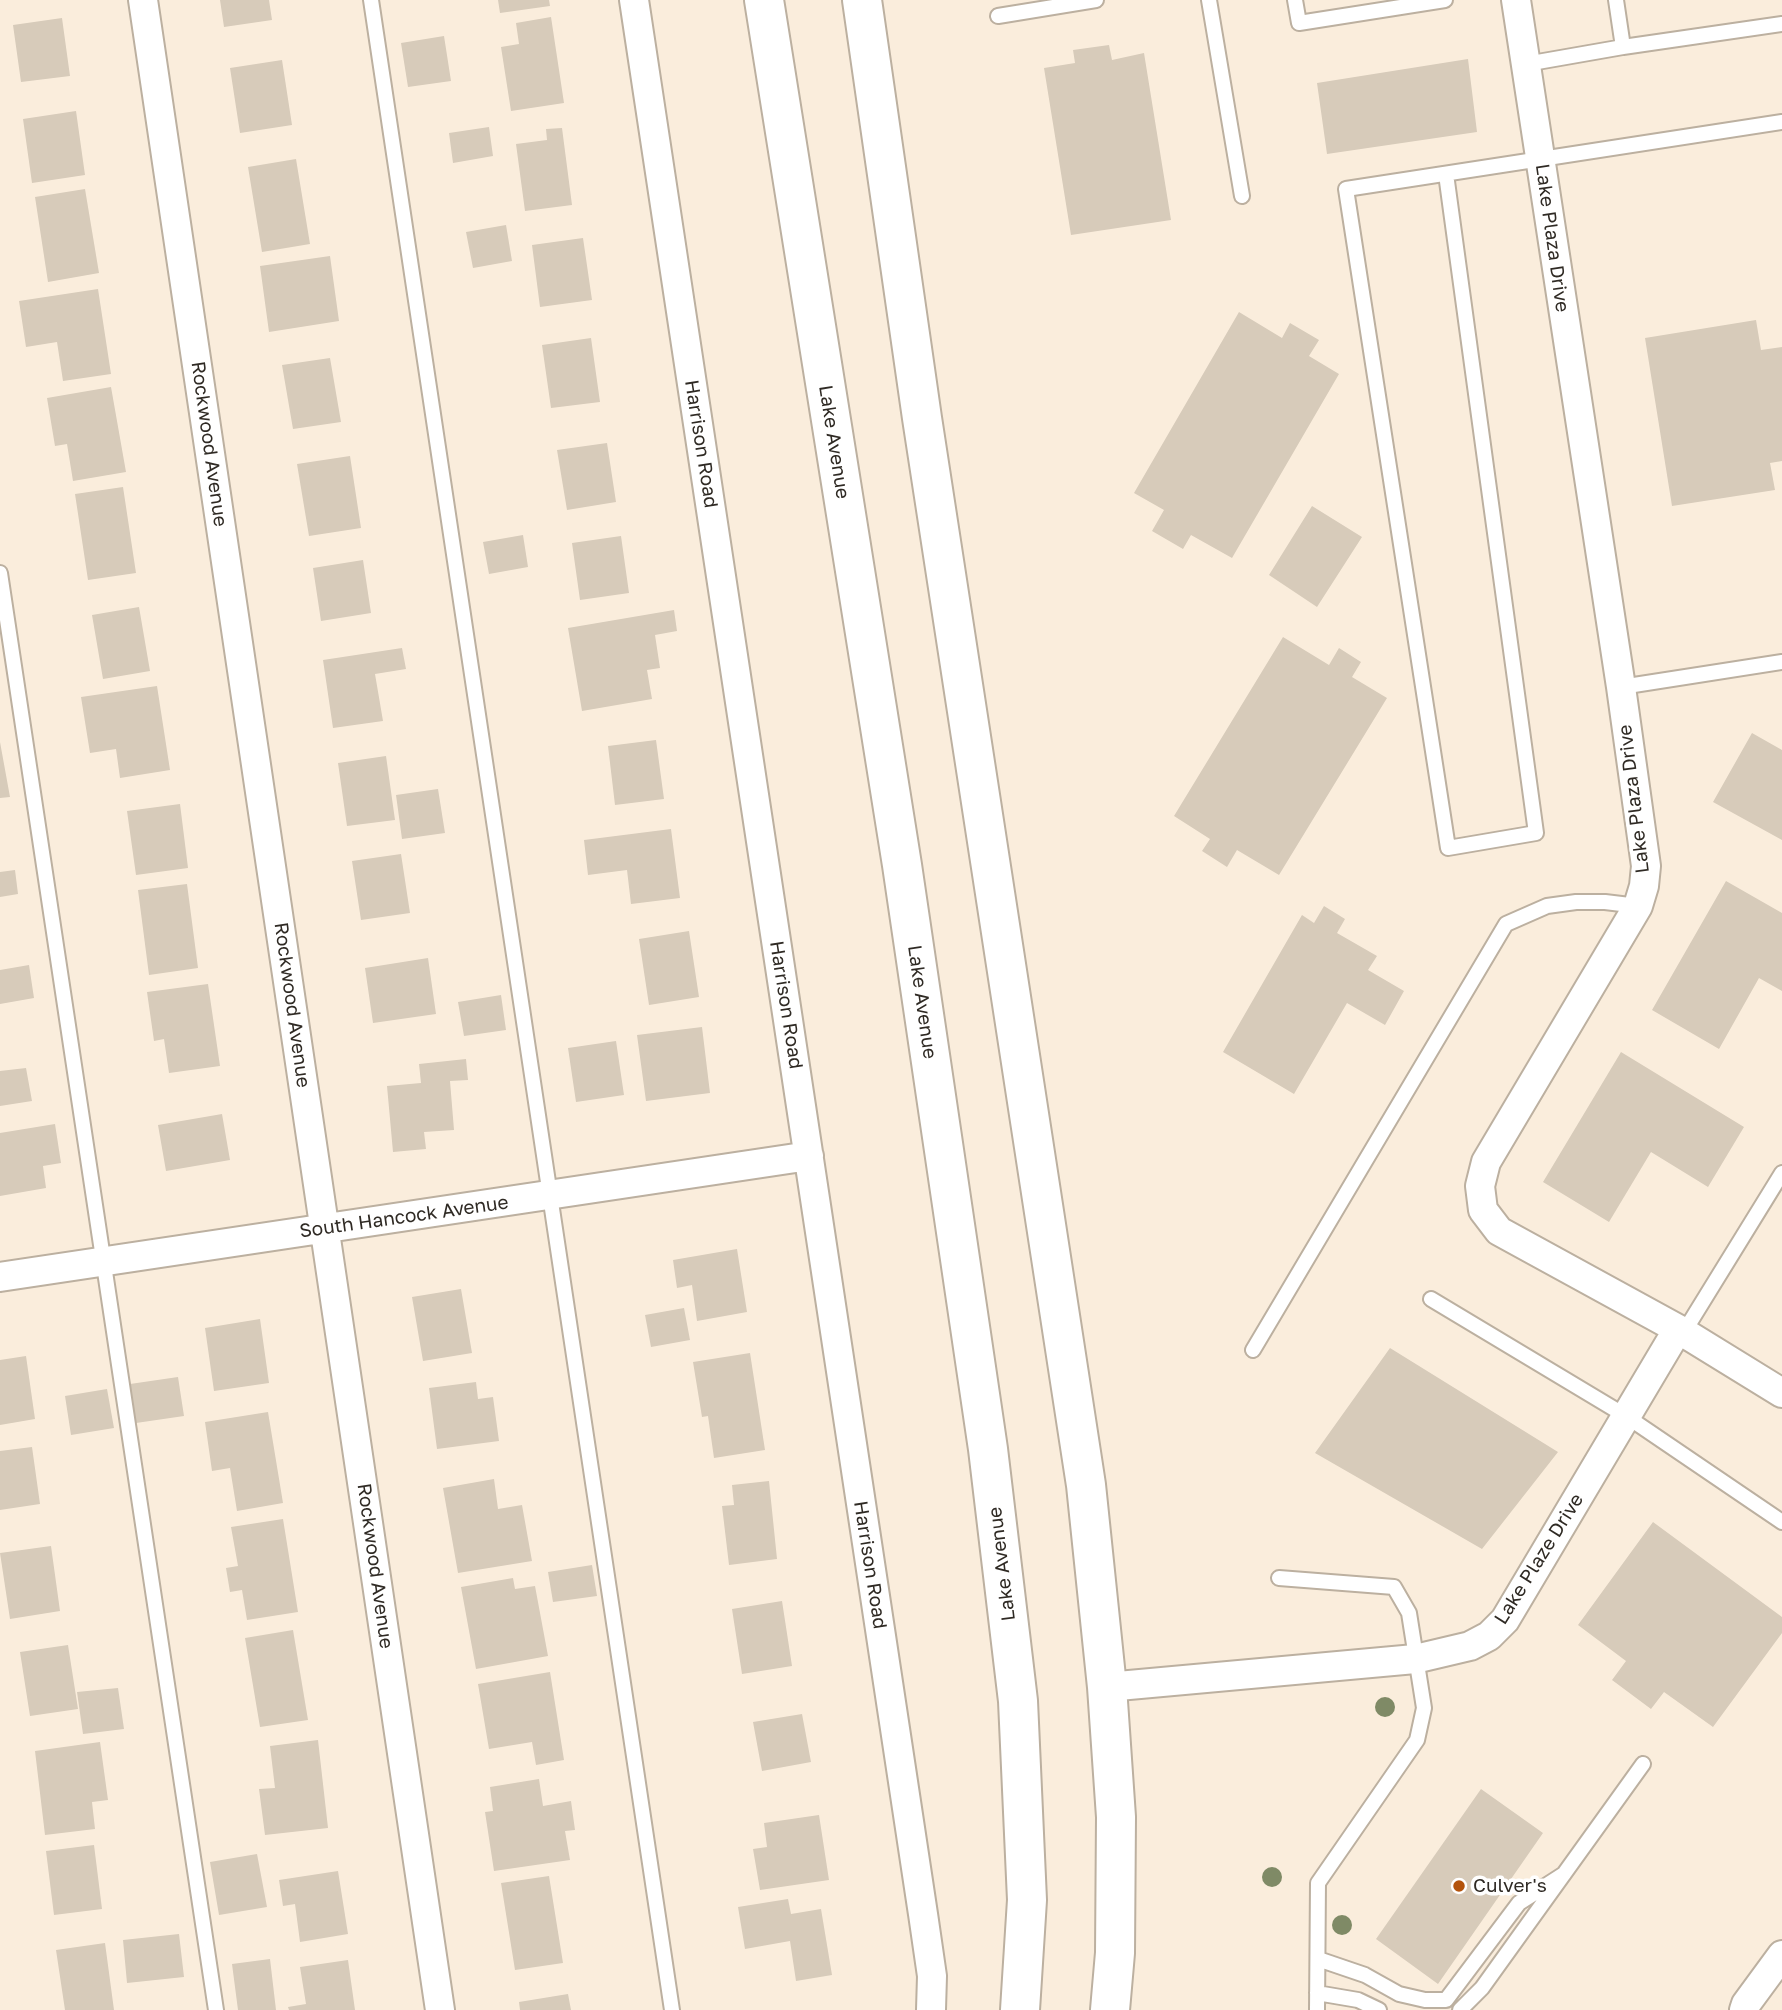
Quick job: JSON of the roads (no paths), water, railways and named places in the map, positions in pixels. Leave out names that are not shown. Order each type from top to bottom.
[{"type":"main road","name":"Lake Avenue","points":[[764,0],[902,865],[988,1449],[1018,1700],[1027,1900],[1020,2010]]},
{"type":"main road","points":[[862,0],[922,418],[1086,1485],[1107,1687],[1116,1817],[1115,1953],[1110,2010]]},
{"type":"street","name":"Rockwood Avenue","points":[[143,0],[440,2010]]},
{"type":"street","name":"Harrison Road","points":[[634,0],[923,1914],[932,1976],[931,2010]]},
{"type":"street","name":"Lake Plaza Drive","points":[[1516,0],[1646,866],[1638,905],[1486,1162],[1480,1186],[1483,1210],[1499,1231],[1681,1331],[1782,1393]]},
{"type":"street","name":"South Hancock Avenue","points":[[0,1277],[809,1156]]},
{"type":"street","name":"Lake Plaze Drive","points":[[1107,1687],[1415,1659],[1469,1646],[1489,1636],[1505,1620],[1626,1416],[1681,1331]]},
{"type":"street","points":[[1744,2010],[1782,1955]]},
{"type":"lane","points":[[371,0],[672,2010]]},
{"type":"lane","points":[[998,16],[1096,0]]},
{"type":"lane","points":[[1209,0],[1242,196]]},
{"type":"lane","points":[[1295,0],[1299,23],[1445,0]]},
{"type":"lane","points":[[1616,0],[1623,47]]},
{"type":"lane","points":[[1526,64],[1782,24]]},
{"type":"lane","points":[[1446,174],[1536,833],[1448,848],[1346,189],[1782,122]]},
{"type":"lane","points":[[0,573],[216,2010]]},
{"type":"lane","points":[[1621,687],[1782,662]]},
{"type":"lane","points":[[1253,1350],[1506,925],[1547,906],[1576,902],[1638,905]]},
{"type":"lane","points":[[1681,1331],[1782,1173]]},
{"type":"lane","points":[[1431,1299],[1626,1416],[1782,1522]]},
{"type":"lane","points":[[1279,1578],[1394,1587],[1409,1613],[1424,1709],[1417,1740],[1318,1882],[1317,2010]]},
{"type":"lane","points":[[1460,2010],[1482,1988],[1643,1764]]},
{"type":"lane","points":[[1318,1959],[1365,1975],[1399,1994],[1425,2000],[1446,2000],[1519,1903],[1564,1874]]},
{"type":"lane","points":[[1317,1993],[1358,2000],[1379,2010]]},
{"type":"place","name":"Culver's","points":[[1459,1886]]}]
